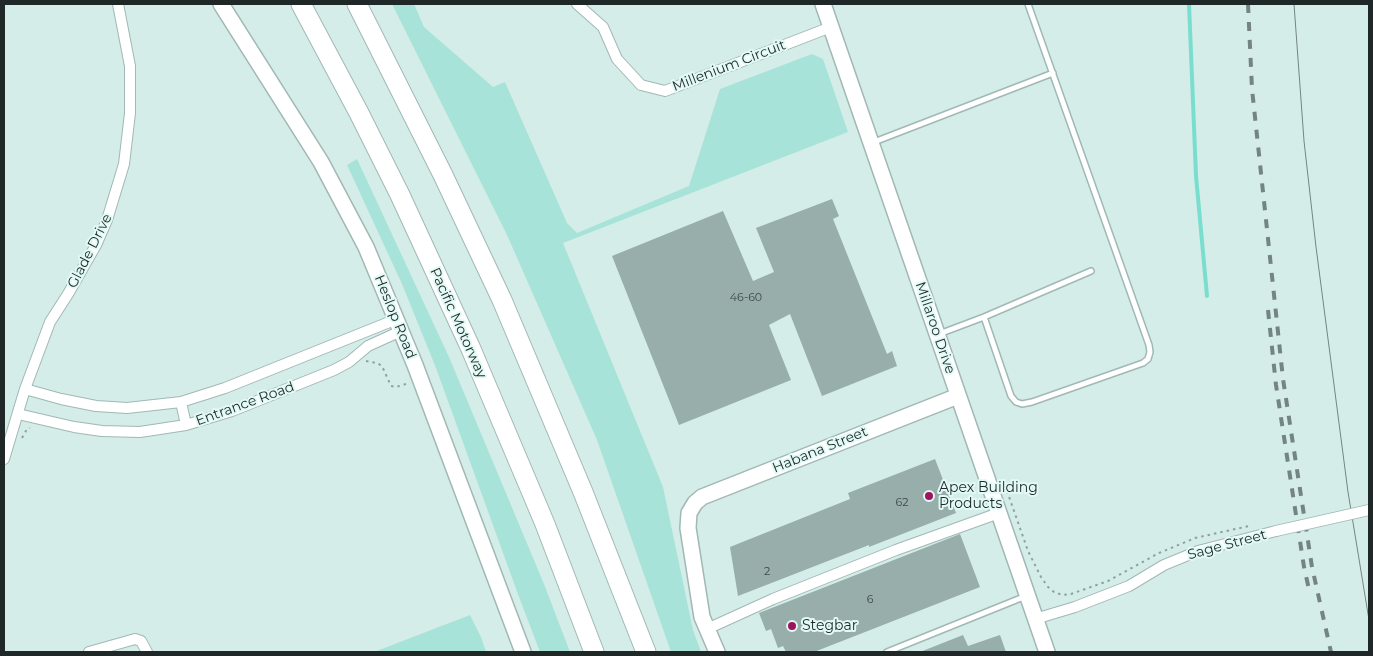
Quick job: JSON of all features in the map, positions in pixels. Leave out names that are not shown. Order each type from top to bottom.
[{"type":"highway","name":"Pacific Motorway","points":[[301,4],[360,114],[400,195],[467,341],[545,524],[594,652]]},
{"type":"highway","points":[[357,4],[444,175],[502,300],[583,492],[646,652]]},
{"type":"street","name":"Glade Drive","points":[[4,459],[25,389],[50,322],[100,237],[116,194],[124,164],[130,114],[130,66],[118,4]]},
{"type":"street","name":"Heslop Road","points":[[221,4],[321,162],[366,247],[420,379],[523,652]]},
{"type":"street","name":"Millenium Circuit","points":[[577,4],[603,28],[617,59],[641,85],[665,91],[831,27]]},
{"type":"street","name":"Millaroo Drive","points":[[823,4],[1047,652]]},
{"type":"street","name":"Entrance Road","points":[[25,389],[61,399],[105,407],[145,407],[180,402],[226,388],[399,325]]},
{"type":"street","name":"Entrance Road","points":[[18,414],[74,427],[102,431],[140,432],[186,425],[232,411],[334,370],[349,362],[368,346],[399,325]]},
{"type":"street","name":"Habana Street","points":[[708,630],[702,617],[688,528],[689,513],[695,503],[702,497],[958,396]]},
{"type":"street","points":[[180,402],[186,425]]},
{"type":"street","name":"Sage Street","points":[[1035,619],[1075,607],[1129,586],[1164,565],[1198,551],[1369,510]]},
{"type":"street","points":[[717,652],[708,630],[773,598],[896,550],[999,513]]},
{"type":"street","points":[[89,652],[135,639],[141,641],[147,652]]},
{"type":"lane","points":[[984,317],[1011,396],[1016,402],[1022,404],[1143,363],[1148,359],[1150,352],[1028,4]]},
{"type":"lane","points":[[871,143],[1053,73]]},
{"type":"lane","points":[[937,335],[1091,271]]},
{"type":"lane","points":[[887,652],[1027,596]]},
{"type":"path","points":[[364,362],[372,361],[382,366],[389,384],[394,387],[420,379]]},
{"type":"path","points":[[7,448],[16,450],[27,429],[33,427]]},
{"type":"path","points":[[1007,490],[1028,551],[1041,577],[1048,587],[1062,595],[1071,594],[1108,581],[1159,552],[1195,538],[1249,526]]},
{"type":"green space","points":[[392,4],[414,4],[424,27],[493,87],[505,82],[567,223],[577,233],[689,186],[720,89],[812,54],[823,59],[848,132],[563,243],[663,487],[693,630],[701,652],[671,652],[597,440],[507,235]]},
{"type":"green space","points":[[357,159],[449,357],[544,584],[570,652],[540,652],[436,368],[402,284],[347,165]]},
{"type":"green space","points":[[470,615],[486,652],[374,652]]},
{"type":"building","points":[[832,199],[839,216],[833,219],[887,354],[892,351],[897,366],[822,396],[790,314],[769,325],[791,380],[679,425],[612,256],[723,211],[753,281],[774,272],[756,228]]},
{"type":"building","points":[[935,459],[956,513],[738,596],[730,547],[850,499],[848,493]]},
{"type":"building","points":[[960,534],[980,587],[814,652],[786,652],[783,646],[778,648],[771,629],[766,631],[759,613]]},
{"type":"building","points":[[963,635],[968,646],[1000,635],[1006,652],[920,652]]},
{"type":"waterway","points":[[1189,4],[1196,176],[1207,296]]},
{"type":"tram line","points":[[1294,4],[1304,141],[1316,247],[1348,492],[1369,620]]},
{"type":"railway","points":[[1248,4],[1252,89],[1283,379],[1312,567],[1331,652]]},
{"type":"railway","points":[[1268,310],[1276,385],[1304,567],[1310,594]]},
{"type":"place","name":"Apex Building Products","points":[[929,496]]},
{"type":"place","name":"Stegbar","points":[[792,626]]}]
